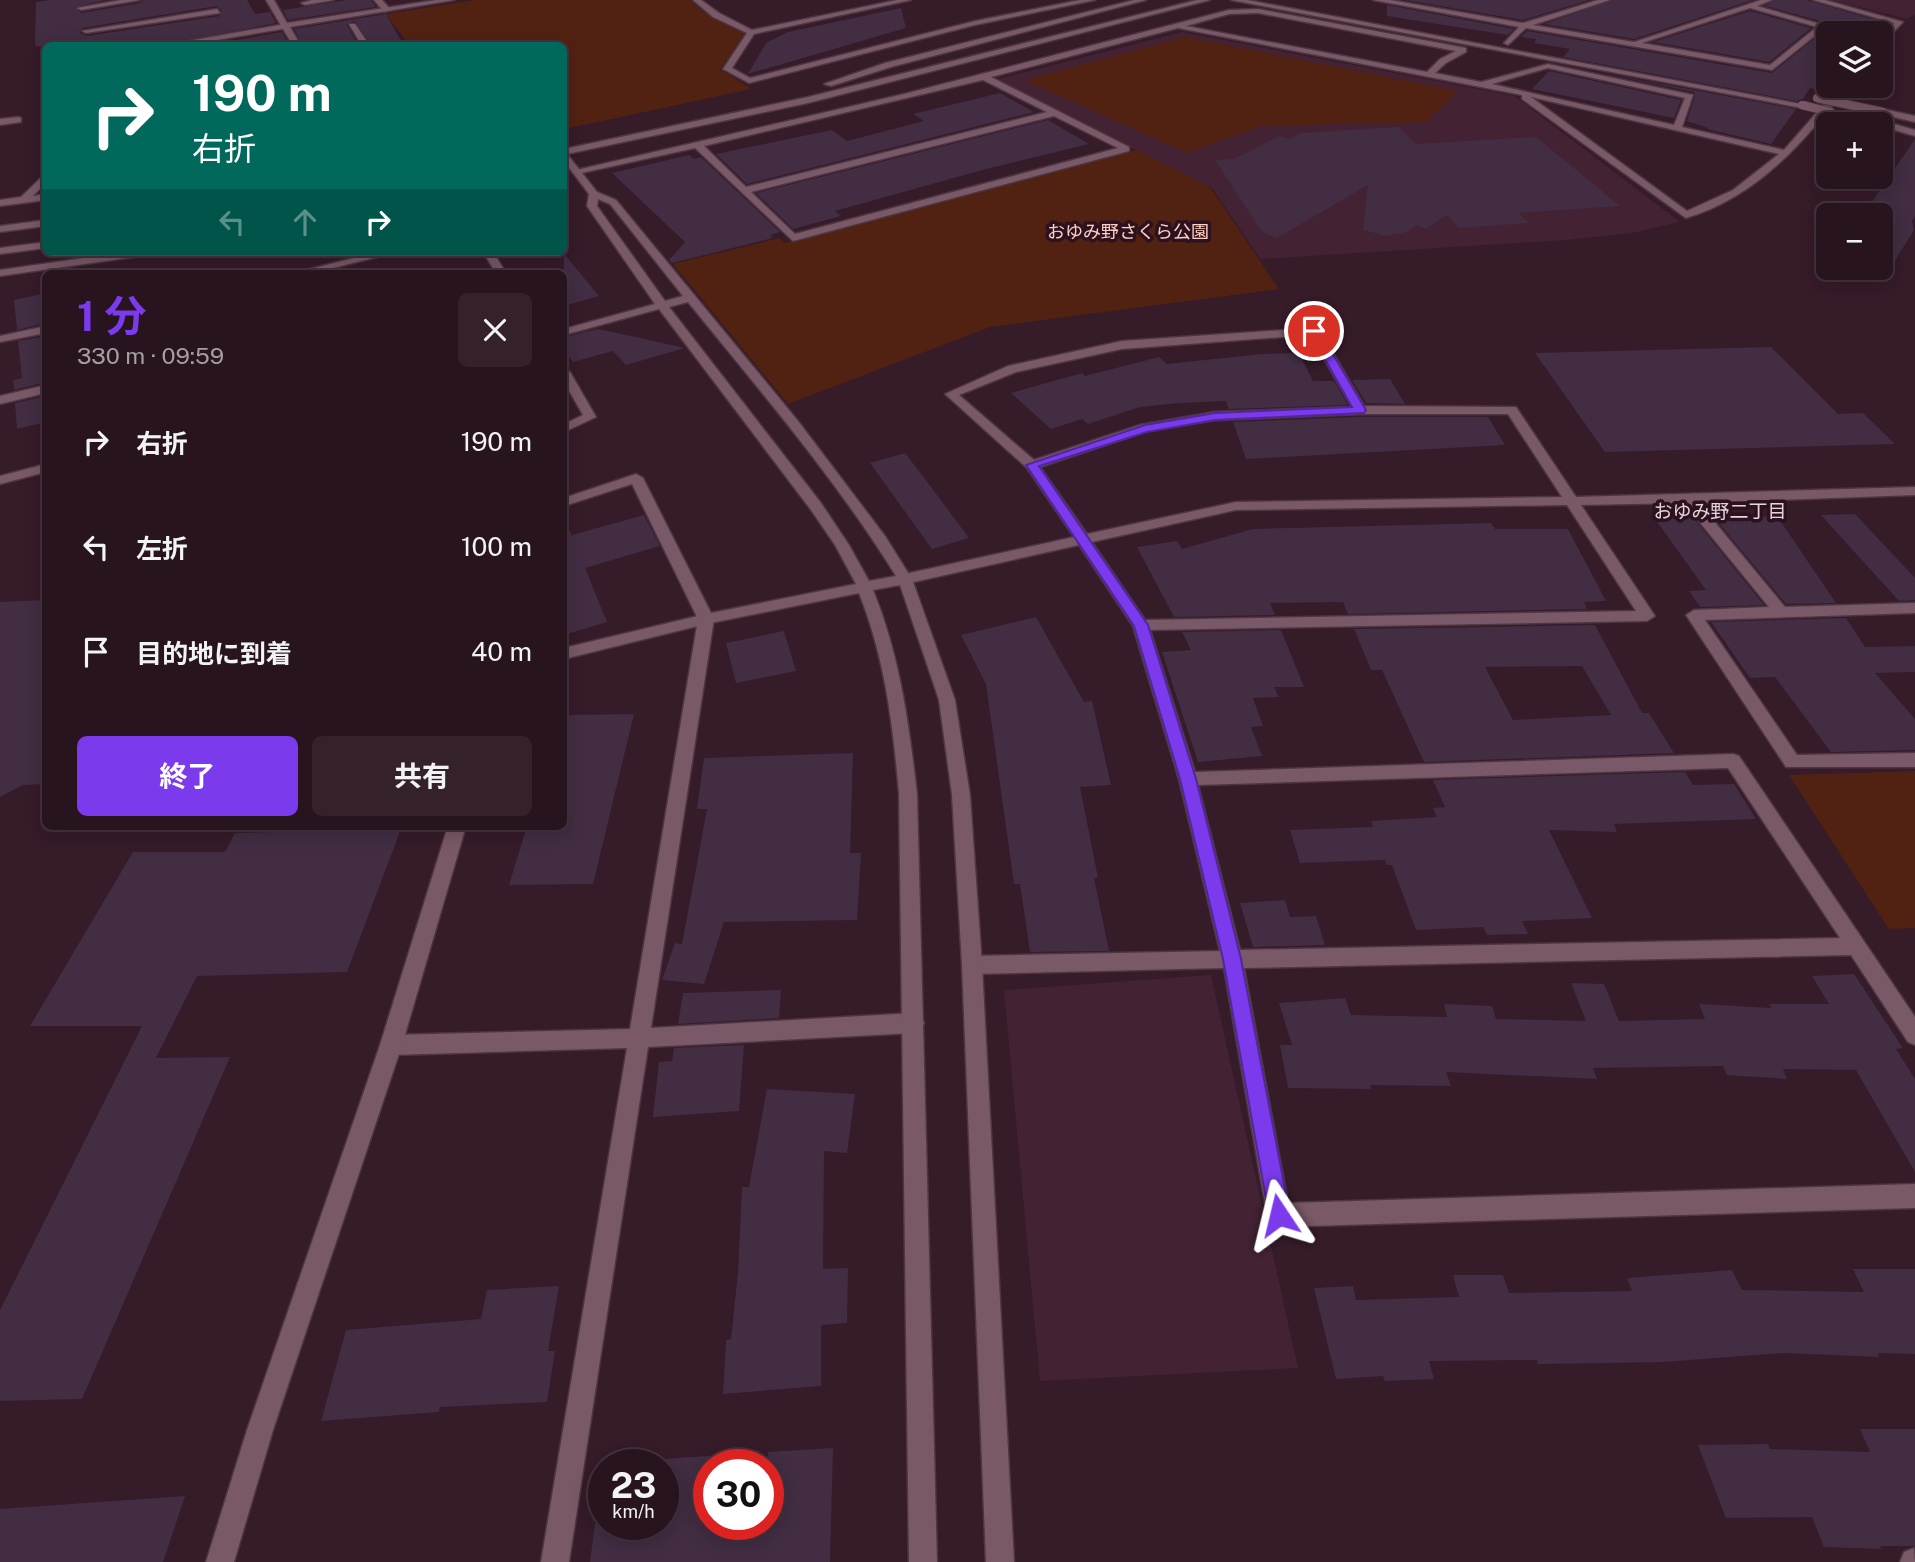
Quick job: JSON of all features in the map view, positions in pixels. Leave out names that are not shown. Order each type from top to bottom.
[{"type":"street","points":[[136,0],[80,4],[88,35],[217,11]]},
{"type":"street","points":[[209,0],[217,11],[226,36]]},
{"type":"street","points":[[270,0],[294,42]]},
{"type":"street","points":[[304,3],[330,0]]},
{"type":"street","points":[[378,0],[387,10]]},
{"type":"street","points":[[197,42],[450,0]]},
{"type":"street","points":[[699,1],[714,0]]},
{"type":"street","points":[[699,1],[716,15],[751,32],[907,0]]},
{"type":"street","points":[[751,32],[727,69],[749,81],[975,23],[1091,0]]},
{"type":"street","points":[[822,86],[888,65],[1142,0]]},
{"type":"street","points":[[567,141],[688,118],[1177,0]]},
{"type":"street","points":[[567,153],[808,100],[1206,0]]},
{"type":"street","points":[[808,100],[866,92],[1237,0],[1802,106],[1915,131]]},
{"type":"street","points":[[1262,0],[1915,117]]},
{"type":"street","points":[[1377,0],[1772,68],[1823,26],[1751,6]]},
{"type":"street","points":[[1413,6],[1434,0]]},
{"type":"street","points":[[1508,43],[1524,25],[1606,0]]},
{"type":"street","points":[[1634,44],[1768,0]]},
{"type":"street","points":[[1817,0],[1899,22],[1893,29]]},
{"type":"street","points":[[577,171],[698,146],[984,77],[1230,12],[1258,12],[1463,50],[1443,61],[1428,75]]},
{"type":"street","points":[[352,26],[363,42]]},
{"type":"street","points":[[1177,26],[1481,85],[1787,153]]},
{"type":"street","points":[[1481,85],[1548,66],[1690,97],[1677,129]]},
{"type":"street","points":[[698,146],[793,238],[1126,149],[984,77]]},
{"type":"street","points":[[1519,93],[1686,215],[1720,204],[1755,183],[1787,153],[1834,98]]},
{"type":"street","points":[[744,191],[1055,113]]},
{"type":"street","points":[[0,122],[18,120]]},
{"type":"street","points":[[567,158],[594,194],[613,202],[793,424],[880,539],[905,579],[947,700],[961,794],[972,965],[1000,1562]]},
{"type":"street","points":[[24,200],[42,180]]},
{"type":"street","points":[[594,194],[592,206],[660,306],[800,483],[864,586],[887,658],[901,718],[908,794],[923,1562]]},
{"type":"street","points":[[0,203],[42,198]]},
{"type":"street","points":[[0,220],[42,215]]},
{"type":"street","points":[[0,229],[42,224]]},
{"type":"street","points":[[0,241],[42,236]]},
{"type":"street","points":[[0,251],[42,246]]},
{"type":"street","points":[[0,273],[121,256]]},
{"type":"street","points":[[312,270],[374,256]]},
{"type":"street","points":[[567,331],[690,298]]},
{"type":"street","points":[[0,339],[42,330]]},
{"type":"street","points":[[1360,410],[1314,331],[1122,345],[1012,369],[951,394],[1032,465],[1141,625],[1188,779],[1232,959],[1279,1215],[1915,1196]]},
{"type":"street","points":[[567,377],[590,417],[567,427]]},
{"type":"street","points":[[0,400],[42,390]]},
{"type":"street","points":[[1032,465],[1145,428],[1215,416],[1360,410],[1512,410],[1647,616],[1141,625]]},
{"type":"street","points":[[0,480],[42,469]]},
{"type":"street","points":[[555,1562],[706,619],[635,478],[567,501]]},
{"type":"street","points":[[567,653],[706,619],[905,579],[1236,506],[1688,499],[1915,491]]},
{"type":"street","points":[[1688,499],[1781,612]]},
{"type":"street","points":[[1915,608],[1694,615],[1792,762],[1915,760]]},
{"type":"street","points":[[1188,779],[1733,761],[1915,1035]]},
{"type":"street","points":[[220,1562],[260,1430],[391,1045],[456,830]]},
{"type":"street","points":[[972,965],[1857,946]]},
{"type":"street","points":[[391,1045],[640,1038],[914,1023]]},
{"type":"shaded area","points":[[1831,0],[1915,0],[1915,15],[1907,19]]},
{"type":"shaded area","points":[[1182,32],[1514,96],[1680,222],[1632,233],[1567,240],[1260,259],[1212,188],[995,80]]},
{"type":"shaded area","points":[[1211,975],[1298,1368],[1040,1381],[1004,990]]},
{"type":"green space","points":[[475,0],[690,0],[705,13],[747,34],[720,69],[751,89],[567,129],[567,42],[407,42],[386,14]]},
{"type":"green space","points":[[1185,37],[1458,91],[1426,122],[1261,126],[1187,153],[1025,80]]},
{"type":"green space","name":"おゆみ野さくら公園","points":[[1136,150],[1210,187],[1279,289],[990,327],[788,404],[673,264],[780,238],[785,243]]},
{"type":"green space","points":[[1915,771],[1915,928],[1889,929],[1789,775]]},
{"type":"building","points":[[49,0],[106,0],[75,7],[81,13],[140,3],[143,0],[247,0],[255,14],[270,12],[276,23],[179,42],[42,42],[42,46],[35,46],[36,2]],"holes":[[[217,6],[222,11],[220,16],[86,36],[79,32],[82,28]]]},
{"type":"building","points":[[347,0],[371,0],[376,7],[288,20],[283,10]]},
{"type":"building","points":[[1405,0],[1589,0],[1523,20]]},
{"type":"building","points":[[1613,0],[1753,0],[1634,39],[1544,24]]},
{"type":"building","points":[[1774,0],[1806,0],[1879,21],[1821,21],[1765,6]]},
{"type":"building","points":[[1387,5],[1514,29],[1508,35],[1387,16]]},
{"type":"building","points":[[901,8],[906,28],[748,74],[766,43],[788,32]]},
{"type":"building","points":[[1750,11],[1811,28],[1769,62],[1653,42]]},
{"type":"building","points":[[386,14],[402,42],[369,42],[355,21],[346,24],[357,42],[301,42],[294,29]]},
{"type":"building","points":[[1527,31],[1772,73],[1816,37],[1816,90],[1810,88],[1803,99],[1797,101],[1563,57],[1570,49],[1534,43],[1536,39],[1521,37]]},
{"type":"building","points":[[282,32],[288,42],[223,42]]},
{"type":"building","points":[[1549,71],[1681,100],[1674,118],[1532,89]]},
{"type":"building","points":[[1601,73],[1796,109],[1771,144],[1707,129],[1687,121],[1694,92]]},
{"type":"building","points":[[1000,93],[1034,112],[747,184],[716,154],[832,130],[847,141],[924,121],[913,114]]},
{"type":"building","points":[[1048,120],[1089,144],[835,211],[841,216],[793,229],[756,193]]},
{"type":"building","points":[[1399,127],[1416,144],[1536,137],[1620,206],[1518,213],[1529,223],[1459,228],[1447,215],[1426,229],[1417,225],[1407,232],[1386,236],[1363,230],[1368,185],[1277,238],[1262,232],[1215,160],[1234,159],[1279,136],[1289,139],[1301,133]]},
{"type":"building","points":[[1915,139],[1914,230],[1893,264],[1893,203],[1871,203],[1881,189],[1893,189],[1893,171]]},
{"type":"building","points":[[689,155],[694,159],[701,157],[780,232],[770,235],[773,238],[672,263],[669,260],[685,242],[612,173]]},
{"type":"building","points":[[566,256],[599,296],[567,305],[567,270],[564,270]]},
{"type":"building","points":[[42,294],[42,324],[17,330],[14,300]]},
{"type":"building","points":[[597,329],[685,348],[626,365],[613,351],[573,362],[567,354],[567,336]]},
{"type":"building","points":[[42,337],[42,383],[14,390],[13,380],[22,378],[18,341]]},
{"type":"building","points":[[1771,347],[1838,414],[1863,413],[1895,444],[1605,452],[1535,353]]},
{"type":"building","points":[[1299,353],[1313,381],[1334,381],[1348,405],[1229,409],[1226,401],[1179,403],[1140,407],[1088,424],[1082,419],[1051,429],[1011,393],[1082,373],[1085,376],[1159,357],[1167,364],[1261,354]]},
{"type":"building","points":[[1390,379],[1405,404],[1366,403],[1352,380]]},
{"type":"building","points":[[42,397],[42,423],[17,429],[15,403]]},
{"type":"building","points":[[1360,417],[1488,417],[1505,445],[1246,459],[1233,422]]},
{"type":"building","points":[[905,453],[969,538],[932,549],[870,463]]},
{"type":"building","points":[[1754,514],[1757,517],[1777,516],[1836,603],[1786,604],[1713,516]]},
{"type":"building","points":[[1855,514],[1915,578],[1915,600],[1899,601],[1821,515]]},
{"type":"building","points":[[644,515],[660,546],[585,568],[607,622],[567,634],[567,525],[572,535]]},
{"type":"building","points":[[1691,515],[1764,605],[1700,607],[1689,591],[1706,590],[1653,516]]},
{"type":"building","points":[[1491,523],[1495,529],[1568,529],[1606,601],[1584,602],[1587,609],[1348,614],[1343,602],[1270,603],[1275,615],[1174,617],[1137,547],[1177,541],[1182,549],[1253,529]]},
{"type":"building","points":[[42,600],[42,784],[23,785],[0,797],[0,602]]},
{"type":"building","points":[[1036,617],[1084,702],[1092,701],[1111,785],[1080,787],[1109,951],[1030,952],[1020,884],[1014,884],[986,684],[961,635]]},
{"type":"building","points":[[1846,618],[1865,647],[1915,646],[1915,672],[1875,673],[1915,719],[1915,750],[1831,752],[1775,677],[1750,678],[1711,622]]},
{"type":"building","points":[[1595,625],[1642,713],[1649,713],[1674,753],[1424,762],[1382,670],[1371,670],[1354,629]],"holes":[[[1582,666],[1611,715],[1513,720],[1485,667]]]},
{"type":"building","points":[[1281,630],[1304,687],[1274,687],[1279,697],[1253,698],[1263,726],[1251,727],[1262,756],[1198,762],[1162,652],[1191,650],[1182,632]]},
{"type":"building","points":[[784,631],[796,671],[736,683],[726,643]]},
{"type":"building","points":[[634,714],[593,884],[509,885],[526,830],[567,830],[567,715]]},
{"type":"building","points":[[853,753],[850,853],[861,853],[857,920],[724,922],[704,984],[662,980],[675,943],[682,944],[707,809],[697,809],[704,758]]},
{"type":"building","points":[[1685,772],[1693,785],[1734,784],[1756,819],[1614,824],[1617,832],[1549,830],[1592,918],[1522,921],[1528,934],[1487,935],[1483,927],[1416,930],[1392,865],[1387,865],[1385,860],[1300,863],[1290,830],[1373,827],[1371,821],[1437,817],[1433,808],[1445,807],[1433,780]]},
{"type":"building","points":[[401,830],[347,972],[197,976],[156,1058],[230,1057],[82,1399],[0,1401],[0,1310],[142,1026],[30,1026],[133,852],[225,852],[235,833]]},
{"type":"building","points":[[1285,900],[1290,917],[1316,916],[1325,945],[1253,947],[1240,903]]},
{"type":"building","points":[[1854,974],[1903,1048],[1896,1049],[1915,1079],[1915,1172],[1856,1070],[1783,1069],[1787,1079],[1727,1075],[1723,1066],[1593,1068],[1597,1079],[1446,1072],[1451,1086],[1288,1088],[1280,1045],[1292,1045],[1279,1003],[1345,998],[1351,1015],[1447,1017],[1444,1004],[1492,1006],[1496,1019],[1586,1021],[1571,983],[1604,984],[1619,1021],[1705,1019],[1699,1004],[1771,1008],[1769,1004],[1829,1004],[1812,976]]},
{"type":"building","points":[[781,990],[779,1018],[678,1024],[683,993]]},
{"type":"building","points":[[744,1045],[739,1111],[653,1117],[659,1062],[672,1061],[674,1048]]},
{"type":"building","points":[[767,1089],[855,1094],[847,1153],[824,1151],[823,1269],[848,1268],[847,1323],[821,1325],[821,1386],[723,1394],[726,1340],[731,1339],[738,1273],[742,1187],[749,1187]]},
{"type":"building","points":[[1853,1269],[1915,1269],[1915,1354],[1878,1353],[1879,1357],[1785,1353],[1663,1362],[1538,1364],[1537,1360],[1429,1361],[1434,1379],[1385,1381],[1383,1376],[1336,1379],[1314,1288],[1353,1286],[1356,1300],[1459,1297],[1453,1275],[1503,1275],[1509,1293],[1632,1291],[1627,1278],[1732,1270],[1742,1290],[1864,1292]]},
{"type":"building","points":[[559,1286],[548,1351],[555,1351],[547,1402],[440,1407],[439,1412],[321,1421],[346,1330],[481,1319],[487,1290]]},
{"type":"building","points":[[1860,1429],[1915,1429],[1915,1546],[1880,1546],[1881,1549],[1824,1547],[1812,1517],[1726,1518],[1698,1445],[1768,1444],[1770,1449],[1870,1452]]},
{"type":"building","points":[[833,1448],[830,1562],[590,1562],[593,1540],[679,1540],[679,1458],[693,1457],[693,1540],[784,1540],[784,1451]]},
{"type":"building","points":[[185,1496],[163,1562],[0,1562],[0,1509]]},
{"type":"district","name":"おゆみ野二丁目","points":[[1720,511]]},
{"type":"route","points":[[1279,1215],[1232,959],[1188,779],[1141,625],[1032,465],[1145,428],[1215,416],[1360,410],[1314,331]]}]
